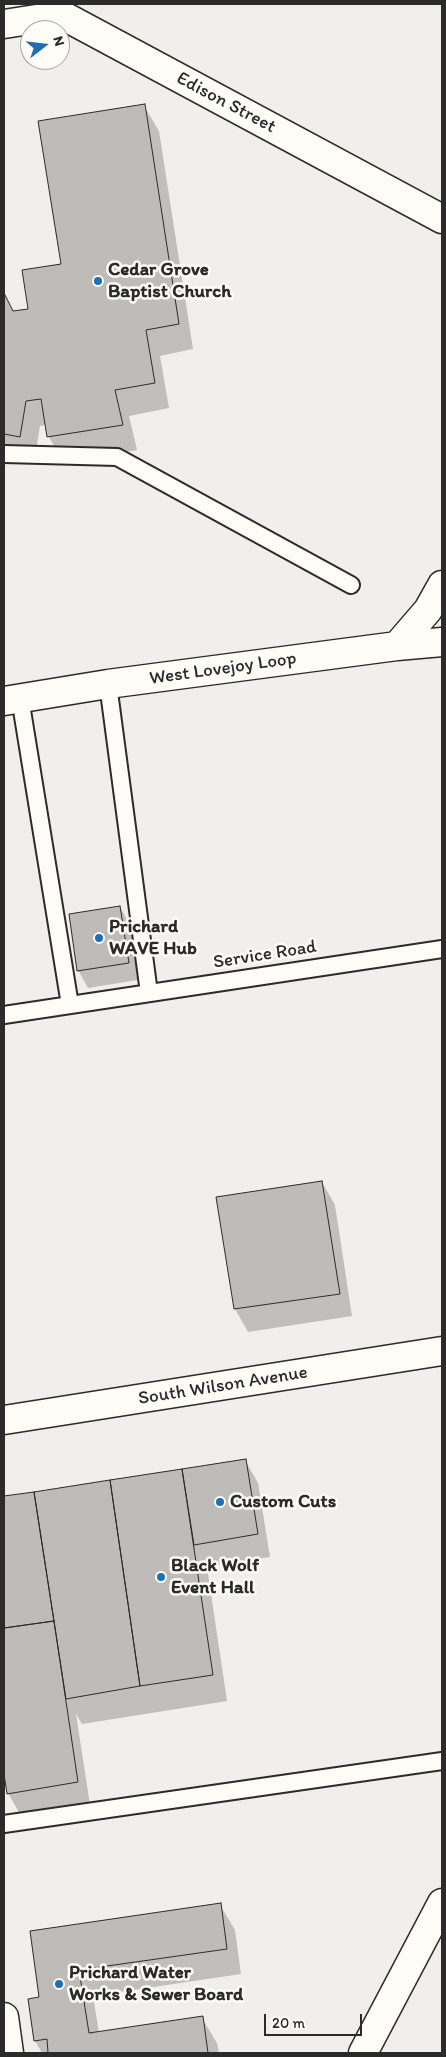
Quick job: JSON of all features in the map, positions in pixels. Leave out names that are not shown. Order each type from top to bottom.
[{"type":"street","name":"Edison Street","points":[[4,24],[65,10],[442,219]]},
{"type":"street","points":[[397,646],[428,610],[442,585]]},
{"type":"street","name":"West Lovejoy Loop","points":[[12,699],[108,684],[397,646],[442,642]]},
{"type":"street","name":"South Wilson Avenue","points":[[4,1420],[442,1351]]},
{"type":"street","points":[[363,2053],[442,1904]]},
{"type":"street","points":[[4,2017],[9,2053]]},
{"type":"lane","points":[[4,454],[117,457],[351,585]]},
{"type":"lane","points":[[108,684],[149,993]]},
{"type":"lane","points":[[12,699],[70,1005]]},
{"type":"lane","name":"Service Road","points":[[4,1015],[442,949]]},
{"type":"lane","points":[[4,1824],[442,1761]]},
{"type":"building","name":"Cedar Grove Baptist Church","points":[[145,104],[179,324],[146,330],[155,383],[115,390],[123,425],[47,437],[41,399],[26,401],[20,437],[4,434],[4,293],[13,311],[28,309],[22,270],[61,264],[38,121]]},
{"type":"building","name":"Prichard WAVE Hub","points":[[120,906],[129,963],[77,971],[69,914]]},
{"type":"building","points":[[322,1181],[340,1294],[234,1309],[216,1197]]},
{"type":"building","name":"Custom Cuts","points":[[246,1459],[258,1534],[194,1545],[182,1469]]},
{"type":"building","name":"Black Wolf Event Hall","points":[[182,1469],[213,1675],[140,1686],[110,1480]]},
{"type":"building","points":[[110,1480],[140,1686],[66,1699],[34,1492]]},
{"type":"building","points":[[34,1492],[54,1621],[4,1628],[4,1496]]},
{"type":"building","points":[[54,1621],[78,1782],[7,1794],[4,1774],[4,1628]]},
{"type":"building","name":"Prichard Water Works & Sewer Board","points":[[221,1903],[227,1949],[79,1970],[89,2033],[203,2016],[208,2053],[48,2053],[47,2039],[34,2041],[28,1999],[39,1997],[30,1931]]},
{"type":"place","name":"Cedar Grove Baptist Church","points":[[98,281]]},
{"type":"place","name":"Prichard WAVE Hub","points":[[99,938]]},
{"type":"place","name":"Custom Cuts","points":[[220,1502]]},
{"type":"place","name":"Black Wolf Event Hall","points":[[161,1577]]},
{"type":"place","name":"Prichard Water Works & Sewer Board","points":[[59,1984]]}]
